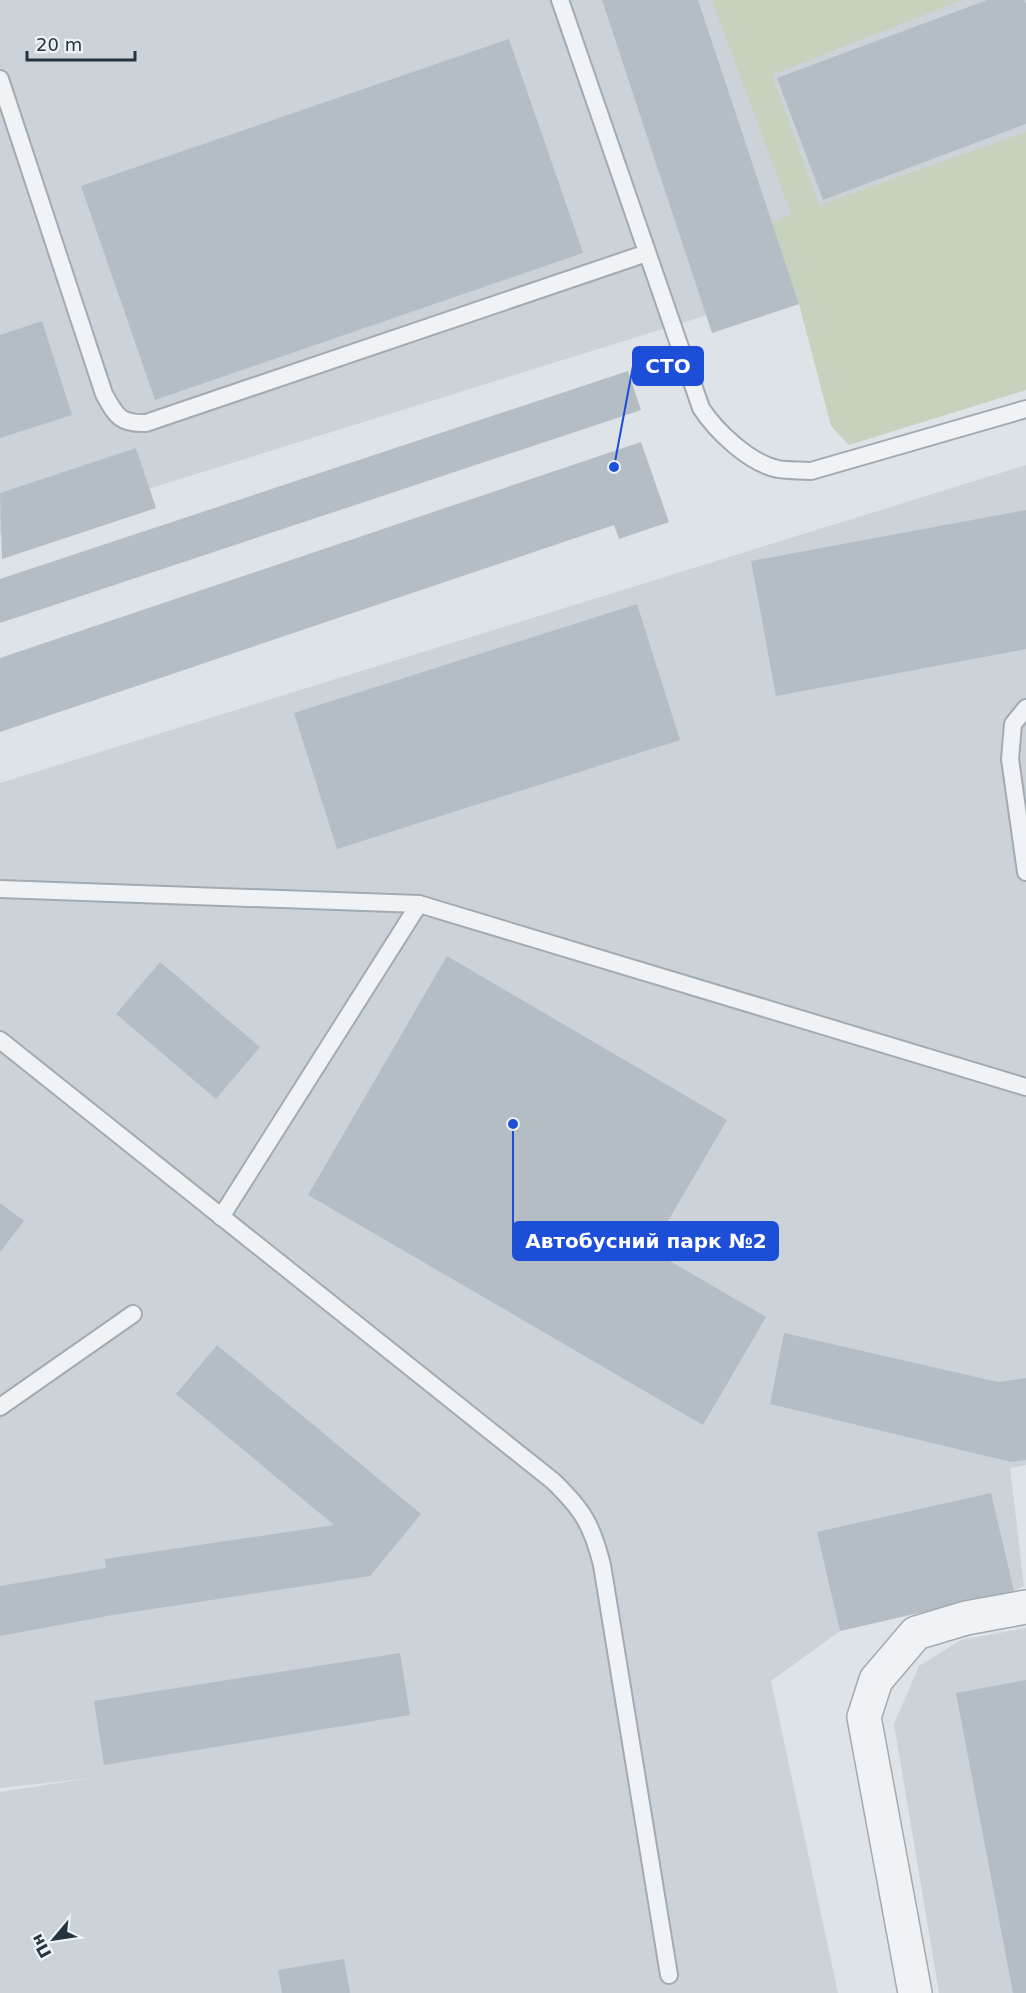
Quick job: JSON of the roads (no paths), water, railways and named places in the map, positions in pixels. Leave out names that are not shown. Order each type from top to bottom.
[{"type":"street","points":[[915,1993],[864,1717],[876,1680],[916,1633],[966,1618],[1026,1607]]},
{"type":"lane","points":[[560,0],[700,408],[714,427],[739,449],[776,469],[812,471],[1026,409]]},
{"type":"lane","points":[[0,79],[104,394],[115,415],[131,423],[146,423],[647,253]]},
{"type":"lane","points":[[1026,708],[1013,724],[1010,759],[1026,872]]},
{"type":"lane","points":[[0,889],[419,904],[1026,1087]]},
{"type":"lane","points":[[221,1216],[419,904]]},
{"type":"lane","points":[[0,1040],[553,1481],[578,1504],[594,1534],[602,1565],[669,1975]]},
{"type":"lane","points":[[0,1407],[133,1314]]},
{"type":"place","name":"СТО","points":[[614,467]]},
{"type":"place","name":"Автобусний парк №2","points":[[513,1124]]}]
